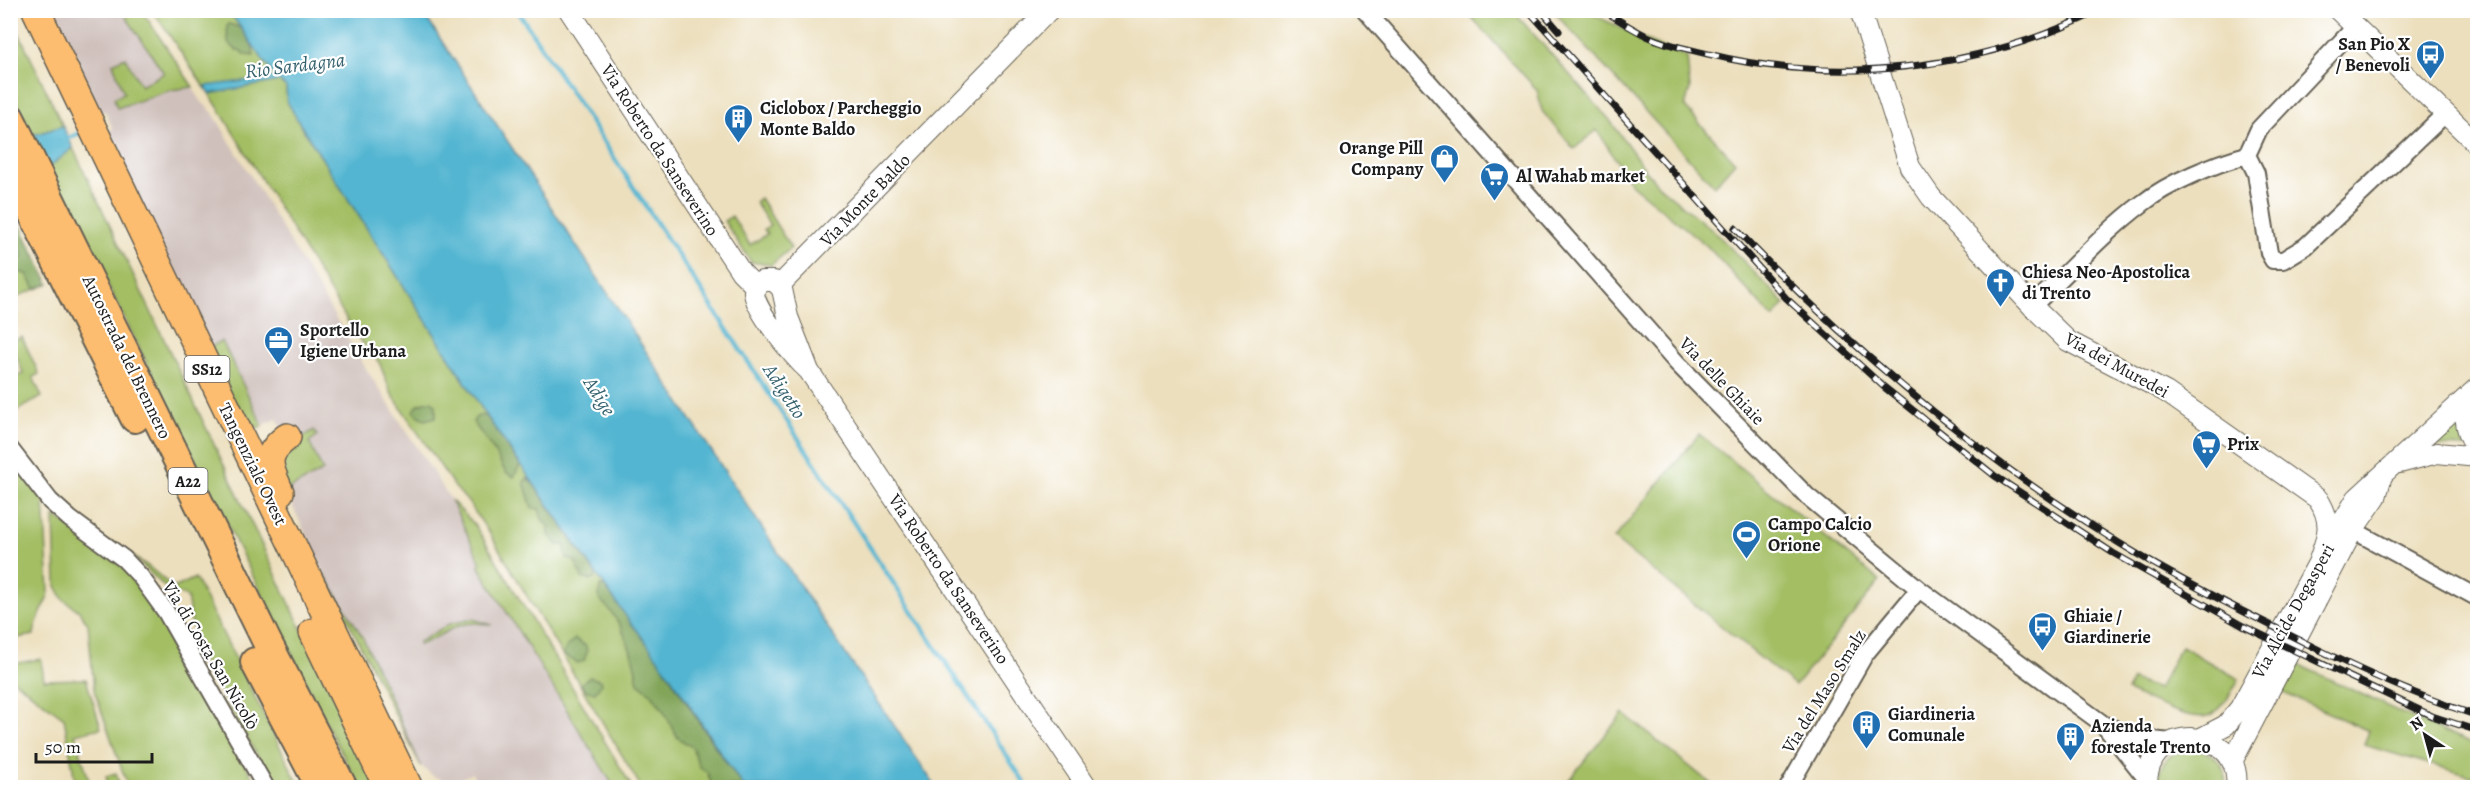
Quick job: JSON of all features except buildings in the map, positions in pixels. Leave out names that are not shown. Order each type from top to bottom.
[{"type":"highway","name":"Tangenziale Ovest","points":[[18,10],[83,130],[319,602],[409,788]]},
{"type":"highway","name":"Tangenziale Ovest","points":[[36,10],[83,130],[388,788]]},
{"type":"highway","name":"Autostrada del Brennero","points":[[16,130],[22,174],[249,650],[321,788]]},
{"type":"highway","name":"Autostrada del Brennero","points":[[22,174],[343,788]]},
{"type":"highway","points":[[287,437],[273,449],[269,465],[316,570],[319,602]]},
{"type":"highway","points":[[345,656],[363,670],[424,788]]},
{"type":"street","name":"Via Roberto da Sanseverino","points":[[569,10],[758,296],[791,353],[809,371],[1088,788]]},
{"type":"street","name":"Via Monte Baldo","points":[[782,289],[1049,10]]},
{"type":"street","name":"Via delle Ghiaie","points":[[1365,10],[1677,363],[1807,496],[1919,589],[2103,724],[2142,739],[2171,741]]},
{"type":"street","name":"Via dei Muredei","points":[[1860,10],[1910,167],[1931,197],[2032,306],[2068,341],[2166,392],[2318,499],[2326,511],[2328,530],[2318,563]]},
{"type":"street","points":[[2338,10],[2478,145]]},
{"type":"street","points":[[2247,155],[2259,129],[2355,27]]},
{"type":"street","points":[[2247,155],[2256,172],[2269,253],[2273,260],[2283,260],[2306,246],[2445,114]]},
{"type":"street","points":[[2032,306],[2145,201],[2227,160],[2247,155]]},
{"type":"street","points":[[758,296],[766,280],[774,281],[782,289]]},
{"type":"street","name":"Via Roberto da Sanseverino","points":[[782,289],[788,317],[809,371]]},
{"type":"street","points":[[2472,393],[2464,423],[2478,448]]},
{"type":"street","name":"Via Alcide Degasperi","points":[[2201,738],[2226,725],[2240,708],[2318,563],[2357,498],[2365,488],[2381,478],[2472,393]]},
{"type":"street","name":"Via di Costa San Nicolò","points":[[10,449],[50,501],[70,519],[124,559],[140,576],[166,612],[266,788]]},
{"type":"street","points":[[2396,464],[2437,453],[2478,457]]},
{"type":"street","name":"Via Alcide Degasperi","points":[[2237,777],[2353,530],[2376,497],[2381,478]]},
{"type":"street","points":[[2353,530],[2478,598]]},
{"type":"street","name":"Via del Maso Smalz","points":[[1788,788],[1865,654],[1919,589]]},
{"type":"street","name":"Via delle Ghiaie","points":[[2103,724],[2147,783]]},
{"type":"street","points":[[2147,783],[2149,765],[2156,754],[2171,741],[2181,738],[2201,738],[2219,746],[2237,777]]},
{"type":"shaded area","points":[[50,11],[142,11],[202,102],[213,113],[365,367],[451,500],[480,561],[479,567],[614,787],[479,787],[472,773],[460,779],[444,780],[433,776],[421,766],[325,575],[277,473],[291,444],[277,419],[257,428],[231,397],[104,132],[113,129],[105,111],[98,113]]},
{"type":"shaded area","points":[[2001,11],[2058,11],[2007,22]]},
{"type":"green space","points":[[122,11],[142,11],[193,87],[171,90],[117,108],[114,98],[124,93],[113,63],[125,57],[141,86],[164,73]]},
{"type":"green space","points":[[153,11],[229,11],[277,79],[286,87],[287,101],[300,124],[492,424],[630,622],[652,648],[744,787],[641,787],[490,534],[454,486],[391,393],[379,362],[356,335],[216,104]]},
{"type":"green space","points":[[1466,11],[1513,11],[1609,119],[1659,186],[1718,235],[1785,304],[1773,318],[1707,246],[1632,185],[1597,130],[1574,149],[1542,111],[1537,90]]},
{"type":"green space","points":[[1553,11],[1586,11],[1687,57],[1690,89],[1685,107],[1735,162],[1714,186]]},
{"type":"green space","points":[[10,14],[63,126],[33,135],[11,90]]},
{"type":"green space","points":[[229,24],[242,28],[252,45],[254,56],[245,55],[228,42],[227,26]]},
{"type":"green space","points":[[73,148],[377,787],[360,787],[329,729],[49,167]]},
{"type":"green space","points":[[760,198],[791,248],[771,265],[751,262],[724,221],[732,216],[750,245],[767,234],[764,229],[770,225],[755,202]]},
{"type":"green space","points":[[11,207],[49,284],[35,289],[27,274],[18,272],[15,266],[11,268],[11,262],[23,258],[11,223]]},
{"type":"green space","points":[[17,220],[49,284],[11,299],[11,223]]},
{"type":"green space","points":[[10,330],[15,340],[22,337],[39,374],[33,377],[42,397],[11,414],[11,378],[23,374]]},
{"type":"green space","points":[[222,341],[263,426],[257,428],[231,397],[208,348]]},
{"type":"green space","points":[[432,401],[436,405],[436,417],[425,420],[414,412],[421,404]]},
{"type":"green space","points":[[482,415],[487,417],[520,465],[514,477],[506,473],[494,451],[473,422],[476,417]]},
{"type":"green space","points":[[2457,424],[2467,447],[2433,446]]},
{"type":"green space","points":[[314,430],[317,436],[309,442],[323,471],[286,491],[280,456],[295,442]]},
{"type":"green space","name":"Campo Calcio Orione","points":[[1699,434],[1880,581],[1795,686],[1614,539]]},
{"type":"green space","points":[[10,456],[44,500],[49,592],[36,623],[34,635],[11,639]]},
{"type":"green space","points":[[527,478],[596,574],[595,579],[582,578],[575,561],[567,559],[564,545],[558,545],[549,535],[549,527],[542,519],[539,509],[532,508],[524,482]]},
{"type":"green space","points":[[451,500],[474,524],[486,543],[632,787],[614,787],[479,567],[480,561]]},
{"type":"green space","points":[[54,516],[102,548],[130,574],[166,626],[257,785],[256,787],[128,787],[94,690],[88,624],[79,611],[63,599],[56,586]]},
{"type":"green space","points":[[110,541],[148,566],[174,588],[195,578],[300,787],[275,787],[196,649],[187,597],[167,589],[140,563]]},
{"type":"green space","points":[[325,575],[362,636],[421,766]]},
{"type":"green space","points":[[600,586],[604,586],[652,648],[713,744],[744,787],[715,787],[707,772],[700,768],[692,747],[678,738],[651,693],[638,683],[626,638],[614,616],[599,599]]},
{"type":"green space","points":[[473,619],[492,625],[479,623],[461,625],[419,645],[419,642],[449,624]]},
{"type":"green space","points":[[575,639],[586,646],[587,652],[584,661],[578,663],[563,655],[567,646]]},
{"type":"green space","points":[[2181,646],[2239,679],[2224,704],[2211,715],[2203,717],[2181,713],[2127,691],[2132,680],[2158,689]]},
{"type":"green space","points":[[10,657],[12,664],[41,659],[44,680],[86,679],[101,728],[75,734],[91,787],[76,787],[64,718],[11,678]]},
{"type":"green space","points":[[2297,664],[2419,721],[2477,745],[2477,778],[2364,745],[2369,731],[2281,692]]},
{"type":"green space","points":[[590,677],[600,680],[601,684],[595,692],[587,691],[580,684]]},
{"type":"green space","points":[[1623,713],[1715,787],[1563,787]]},
{"type":"green space","points":[[2190,747],[2212,755],[2217,760],[2224,771],[2225,787],[2158,788],[2159,773],[2165,761],[2176,752]]},
{"type":"green space","points":[[116,773],[120,787],[108,787],[106,776]]},
{"type":"water","name":"Adige","points":[[229,11],[422,11],[828,628],[936,787],[744,787],[660,662],[492,424],[300,124],[287,101],[286,87],[279,81],[210,94],[205,86],[275,77]]},
{"type":"water","points":[[63,126],[73,148],[49,167],[33,135]]},
{"type":"waterway","name":"Adigetto","points":[[517,10],[1028,788]]},
{"type":"waterway","name":"Rio Sardagna","points":[[64,140],[84,131]]},
{"type":"railway","points":[[1528,10],[1786,298],[1884,387],[1995,476],[2113,553],[2243,626],[2432,716],[2478,731]]},
{"type":"railway","points":[[1541,10],[1559,31]]},
{"type":"railway","points":[[1603,10],[1654,39],[1708,54],[1757,64],[1807,69],[1857,70],[1958,59],[2007,47],[2100,10]]},
{"type":"railway","points":[[1735,228],[1823,316],[1917,398],[1966,437],[2067,509],[2157,566],[2299,640],[2400,687],[2478,716]]},
{"type":"place","name":"San Pio X / Benevoli","points":[[2431,80]]},
{"type":"place","name":"Ciclobox / Parcheggio Monte Baldo","points":[[739,144]]},
{"type":"place","name":"Orange Pill Company","points":[[1444,184]]},
{"type":"place","name":"Al Wahab market","points":[[1495,202]]},
{"type":"place","name":"Chiesa Neo-Apostolica di Trento","points":[[2001,308]]},
{"type":"place","name":"Sportello Igiene Urbana","points":[[279,366]]},
{"type":"place","name":"Prix","points":[[2206,470]]},
{"type":"place","name":"Campo Calcio Orione","points":[[1747,560]]},
{"type":"place","name":"Ghiaie / Giardinerie","points":[[2043,652]]},
{"type":"place","name":"Giardineria Comunale","points":[[1867,750]]},
{"type":"place","name":"Azienda forestale Trento","points":[[2070,762]]}]
